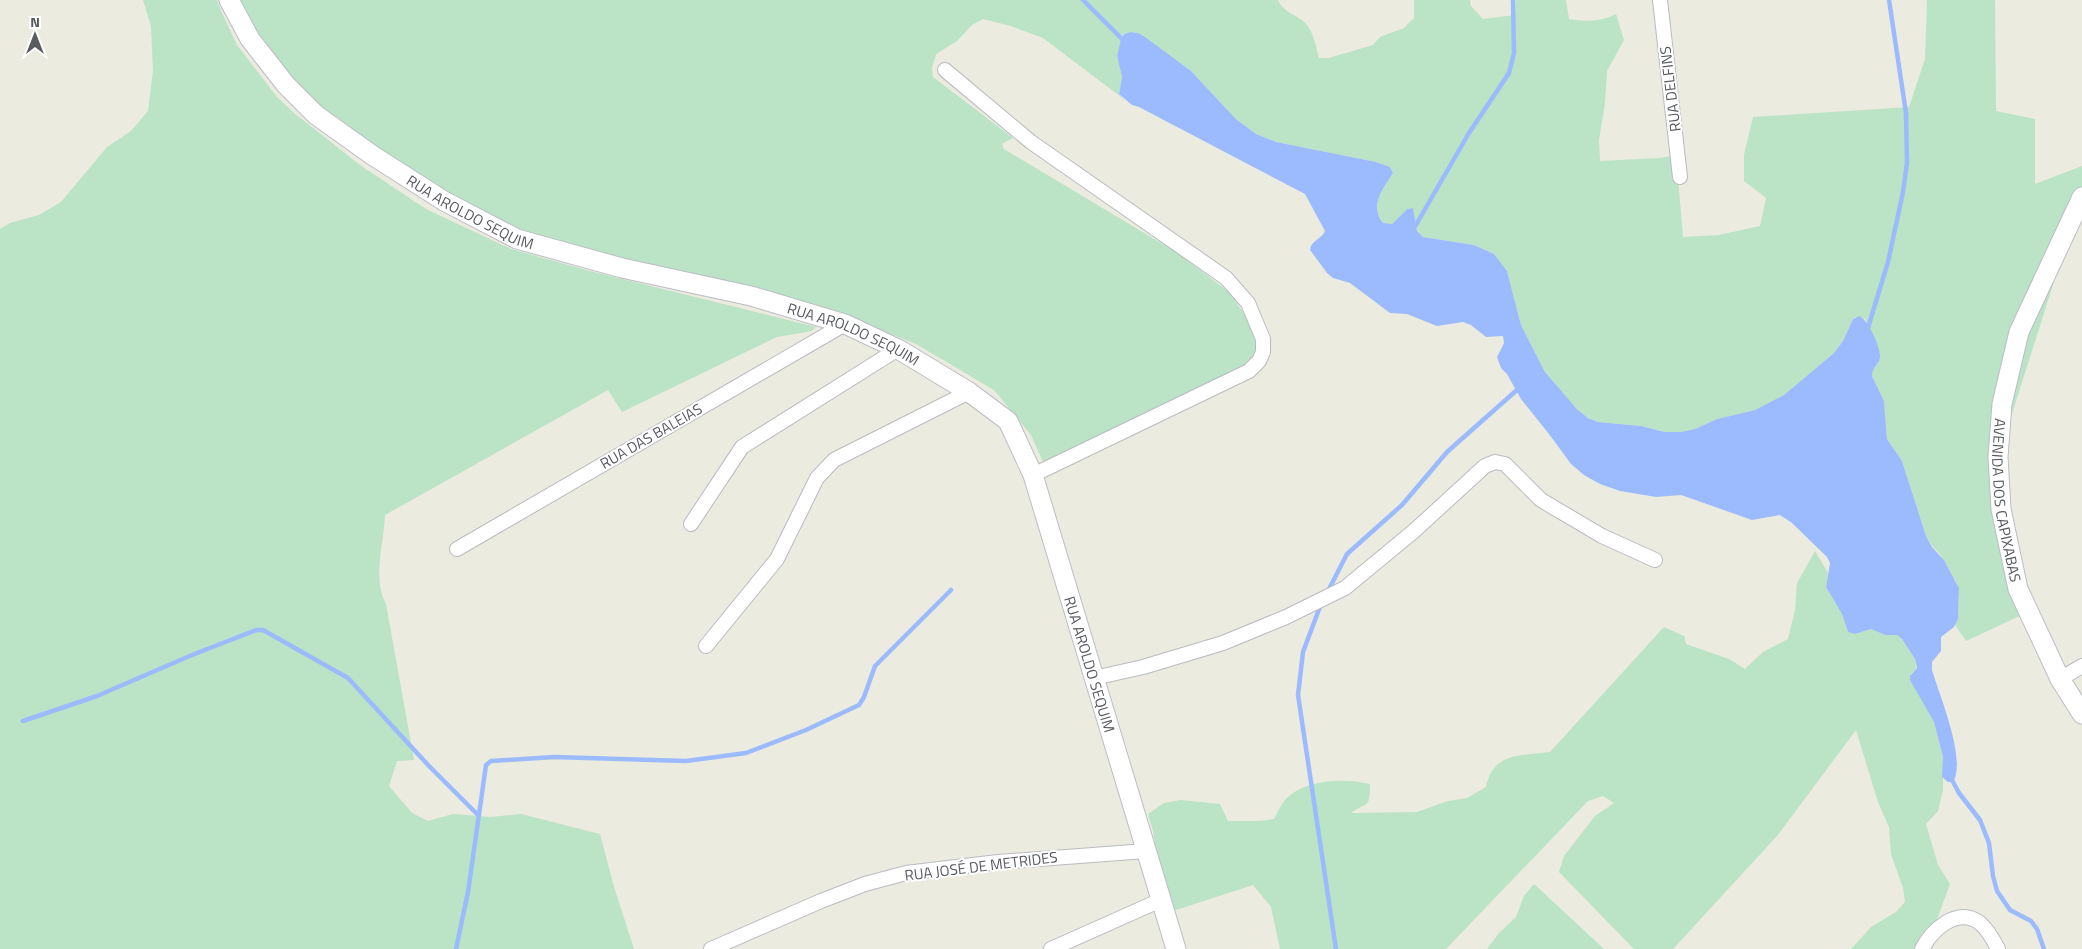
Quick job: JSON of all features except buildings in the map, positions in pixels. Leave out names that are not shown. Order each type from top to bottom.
[{"type":"street","name":"RUA AROLDO SEQUIM","points":[[229,0],[250,39],[286,85],[316,114],[372,155],[444,201],[517,239],[622,268],[751,296],[846,324],[898,349],[969,392],[1008,421],[1033,475],[1176,949]]},
{"type":"street","name":"RUA DELFINS","points":[[1660,0],[1680,177]]},
{"type":"street","points":[[945,70],[1031,142],[1226,278],[1248,303],[1263,339],[1263,352],[1259,361],[1249,372],[1033,475]]},
{"type":"street","name":"AVENIDA DOS CAPIXABAS","points":[[2082,197],[2019,332],[2002,404],[1998,456],[2001,509],[2018,589],[2060,678],[2082,714]]},
{"type":"street","name":"RUA DAS BALEIAS","points":[[457,549],[846,324]]},
{"type":"street","points":[[691,524],[742,448],[898,349]]},
{"type":"street","points":[[706,646],[777,559],[818,478],[834,460],[969,392]]},
{"type":"street","points":[[1094,678],[1143,667],[1223,643],[1286,617],[1345,588],[1414,531],[1485,466],[1495,462],[1505,464],[1513,470],[1541,500],[1602,536],[1656,560]]},
{"type":"street","points":[[2060,678],[2082,666]]},
{"type":"street","name":"RUA JOSÉ DE METRIDES","points":[[711,949],[865,884],[906,873],[1007,861],[1146,851]]},
{"type":"street","points":[[1051,949],[1161,900]]},
{"type":"street","points":[[1922,948],[1936,928],[1948,921],[1960,918],[1973,920],[1981,924],[1998,949]]},
{"type":"green space","points":[[143,0],[217,0],[237,45],[277,97],[294,113],[360,165],[426,209],[511,249],[590,271],[816,327],[812,331],[777,337],[622,412],[608,390],[385,515],[379,572],[380,583],[386,604],[414,760],[397,761],[389,786],[412,813],[428,821],[453,814],[491,817],[521,814],[600,834],[614,887],[634,949],[0,949],[0,229],[10,223],[39,215],[61,202],[107,147],[131,131],[148,111],[153,71],[151,26]]},
{"type":"green space","points":[[236,0],[1278,0],[1287,11],[1300,18],[1307,25],[1313,36],[1319,58],[1329,58],[1373,45],[1380,37],[1404,28],[1414,18],[1414,0],[1470,0],[1471,6],[1483,19],[1515,15],[1516,0],[1566,0],[1569,19],[1593,21],[1616,14],[1624,40],[1607,71],[1605,103],[1599,140],[1600,161],[1660,158],[1676,155],[1683,237],[1719,235],[1760,226],[1766,198],[1744,181],[1744,155],[1753,117],[1909,107],[1925,59],[1927,0],[1995,0],[1996,111],[2035,119],[2035,184],[2082,166],[2082,207],[2060,263],[2002,445],[2008,551],[2026,613],[1966,641],[1955,625],[1958,619],[1959,593],[1957,583],[1941,555],[1926,536],[1902,461],[1887,439],[1884,401],[1872,376],[1872,372],[1878,363],[1873,335],[1865,319],[1855,317],[1843,341],[1834,353],[1784,395],[1755,410],[1717,419],[1695,429],[1681,432],[1665,432],[1641,426],[1598,422],[1587,417],[1570,402],[1545,372],[1521,325],[1507,271],[1494,254],[1474,245],[1423,237],[1417,231],[1413,208],[1407,209],[1392,224],[1383,223],[1379,216],[1378,203],[1382,191],[1393,173],[1390,167],[1376,162],[1276,142],[1256,134],[1236,119],[1191,71],[1138,33],[1130,32],[1123,34],[1117,56],[1122,77],[1119,94],[1125,100],[1043,38],[1011,26],[983,19],[972,25],[957,41],[936,54],[932,68],[933,77],[1013,138],[1002,144],[1004,149],[1176,252],[1229,292],[1258,334],[1256,364],[1044,464],[1031,435],[994,390],[916,344],[817,305],[554,242],[507,225],[402,168],[308,103],[241,11]]},
{"type":"green space","points":[[1815,551],[1828,573],[1826,587],[1842,614],[1848,632],[1861,632],[1871,629],[1885,635],[1897,635],[1902,639],[1915,659],[1916,669],[1911,674],[1934,722],[1943,757],[1943,790],[1938,811],[1926,824],[1938,865],[1950,884],[1926,949],[1851,949],[1871,927],[1896,912],[1905,902],[1903,888],[1891,854],[1889,827],[1878,802],[1856,730],[1777,836],[1673,949],[1634,949],[1559,872],[1564,856],[1595,816],[1614,803],[1603,796],[1588,801],[1446,949],[1280,949],[1271,907],[1253,885],[1173,911],[1158,862],[1148,814],[1164,803],[1181,800],[1220,804],[1228,821],[1261,821],[1274,819],[1281,805],[1295,792],[1304,787],[1326,782],[1349,781],[1370,784],[1368,801],[1351,813],[1417,812],[1448,801],[1467,798],[1486,787],[1495,767],[1502,762],[1519,756],[1550,752],[1664,627],[1684,636],[1686,644],[1729,659],[1745,669],[1763,652],[1788,639],[1795,610],[1797,583]]},
{"type":"green space","points":[[1534,884],[1604,949],[1487,949],[1499,933],[1516,917],[1524,896]]},
{"type":"water","points":[[1130,32],[1138,33],[1145,37],[1191,71],[1236,119],[1256,134],[1276,142],[1376,162],[1390,167],[1393,173],[1377,203],[1377,210],[1383,223],[1392,224],[1407,209],[1413,208],[1417,231],[1423,237],[1474,245],[1494,254],[1507,271],[1521,325],[1545,372],[1576,408],[1588,418],[1598,422],[1641,426],[1665,432],[1681,432],[1695,429],[1717,419],[1755,410],[1784,395],[1834,353],[1843,341],[1853,319],[1859,316],[1863,318],[1873,334],[1880,353],[1880,358],[1872,376],[1884,401],[1887,439],[1902,461],[1926,536],[1932,547],[1944,560],[1959,588],[1958,619],[1954,627],[1941,637],[1941,651],[1932,662],[1932,670],[1950,727],[1957,759],[1953,782],[1948,782],[1942,777],[1943,757],[1934,722],[1910,680],[1910,676],[1917,668],[1915,659],[1902,639],[1897,635],[1885,635],[1871,629],[1855,634],[1848,632],[1842,614],[1826,587],[1830,563],[1827,557],[1792,523],[1780,515],[1752,520],[1681,495],[1656,497],[1620,491],[1600,484],[1584,475],[1571,464],[1521,399],[1507,374],[1501,368],[1497,357],[1504,343],[1503,336],[1486,337],[1471,325],[1463,322],[1437,326],[1407,314],[1390,313],[1350,283],[1333,278],[1310,250],[1312,244],[1325,231],[1305,194],[1132,105],[1119,94],[1122,77],[1117,56],[1121,39],[1124,34]]},
{"type":"waterway","points":[[1083,0],[1125,42]]},
{"type":"waterway","points":[[1413,230],[1469,133],[1509,73],[1514,53],[1513,0]]},
{"type":"waterway","points":[[1867,331],[1888,262],[1903,192],[1907,163],[1906,113],[1889,0]]},
{"type":"waterway","points":[[1327,593],[1347,554],[1402,505],[1447,452],[1518,389]]},
{"type":"waterway","points":[[456,949],[468,892],[486,765],[491,761],[554,757],[686,761],[746,753],[806,730],[859,705],[864,697],[875,666],[951,590]]},
{"type":"waterway","points":[[1321,604],[1303,652],[1298,695],[1336,949]]},
{"type":"waterway","points":[[23,721],[97,696],[192,655],[256,630],[263,630],[348,678],[429,766],[478,815]]},
{"type":"waterway","points":[[1951,778],[1959,793],[1980,820],[1989,843],[1997,891],[2010,910],[2031,921],[2037,929],[2044,949]]}]
